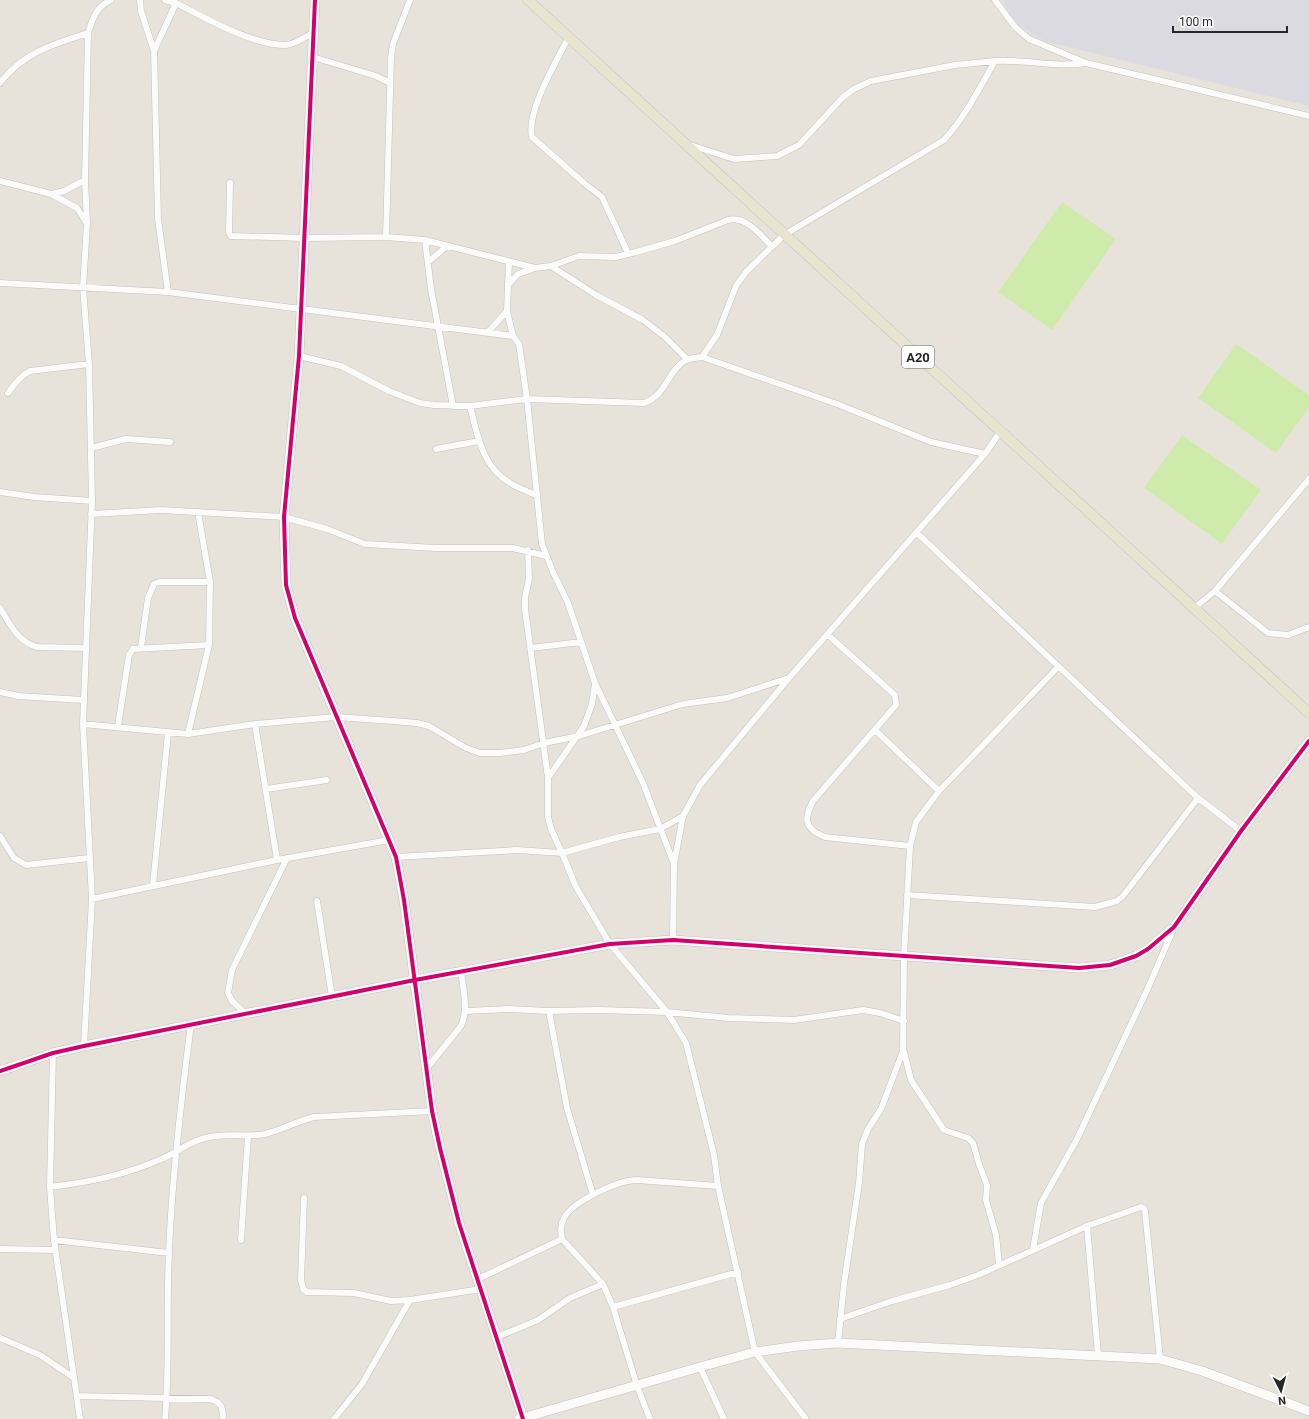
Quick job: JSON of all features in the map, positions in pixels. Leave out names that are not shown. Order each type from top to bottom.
[{"type":"main road","name":"A20","points":[[528,0],[1309,713]]},
{"type":"street","points":[[84,1046],[92,899],[83,724],[92,500],[89,364],[82,288],[87,223],[84,180],[88,33],[95,12],[104,3],[111,0]]},
{"type":"street","points":[[140,0],[141,12],[154,51],[158,219],[168,292]]},
{"type":"street","points":[[165,0],[176,3],[235,33],[271,43],[286,45],[314,32]]},
{"type":"street","points":[[315,0],[302,310],[284,517],[286,584],[295,618],[396,857],[404,900],[432,1111],[450,1188],[522,1419],[755,1352],[838,1343],[1160,1359],[1202,1371],[1309,1411]]},
{"type":"street","points":[[386,237],[390,83],[393,44],[410,0]]},
{"type":"street","points":[[995,0],[1016,27],[1029,39],[1086,63],[1309,116]]},
{"type":"street","points":[[154,51],[176,3]]},
{"type":"street","points":[[0,83],[8,72],[28,56],[54,44],[88,33]]},
{"type":"street","points":[[569,36],[535,106],[530,131],[532,137],[602,197],[628,253]]},
{"type":"street","points":[[313,57],[365,73],[390,83]]},
{"type":"street","points":[[684,143],[734,159],[777,156],[799,145],[842,98],[854,89],[871,81],[955,65],[995,62],[1025,62],[1058,66],[1086,63]]},
{"type":"street","points":[[702,357],[718,335],[736,286],[746,272],[784,235],[944,140],[954,129],[995,62]]},
{"type":"street","points":[[51,194],[64,191],[84,180]]},
{"type":"street","points":[[0,182],[51,194],[77,208],[87,223]]},
{"type":"street","points":[[230,183],[230,236],[305,238],[386,237],[425,240],[535,268]]},
{"type":"street","points":[[508,285],[518,274],[535,268],[551,266],[579,256],[616,256],[675,241],[732,219],[740,220],[760,235],[772,247]]},
{"type":"street","points":[[425,240],[437,327],[453,406]]},
{"type":"street","points":[[428,262],[446,246]]},
{"type":"street","points":[[508,262],[507,311],[513,336],[519,344],[527,399],[539,526],[546,556],[568,603],[595,683],[643,783],[674,864]]},
{"type":"street","points":[[551,266],[596,295],[642,320],[665,337],[687,359]]},
{"type":"street","points":[[0,283],[168,292],[437,327],[489,331],[513,336]]},
{"type":"street","points":[[489,331],[507,311]]},
{"type":"street","points":[[299,356],[341,366],[389,391],[420,403],[453,406],[470,406],[527,399],[644,403],[658,396],[670,377],[687,359],[702,357],[837,404],[931,442],[985,454]]},
{"type":"street","points":[[8,393],[23,375],[30,371],[89,364]]},
{"type":"street","points":[[470,406],[478,441],[487,461],[500,476],[510,483],[536,495]]},
{"type":"street","points":[[673,940],[674,864],[683,816],[700,785],[789,678],[985,454],[1000,432]]},
{"type":"street","points":[[91,448],[126,439],[170,442]]},
{"type":"street","points":[[436,449],[478,441]]},
{"type":"street","points":[[1193,608],[1215,590],[1307,486],[1309,479]]},
{"type":"street","points":[[0,492],[34,498],[92,500]]},
{"type":"street","points":[[91,514],[162,510],[284,517],[327,529],[364,544],[436,548],[513,548],[528,550],[546,556]]},
{"type":"street","points":[[188,734],[209,645],[210,582],[198,512]]},
{"type":"street","points":[[917,533],[1198,798],[1241,831]]},
{"type":"street","points":[[528,550],[529,578],[525,598],[525,609],[544,743],[548,778],[548,817],[551,829],[576,887],[610,944],[667,1012],[690,1051],[714,1155],[718,1186],[755,1352],[806,1419]]},
{"type":"street","points":[[141,647],[148,598],[154,584],[159,582],[210,582]]},
{"type":"street","points":[[1215,590],[1268,633],[1288,635],[1309,627]]},
{"type":"street","points":[[0,608],[15,634],[29,645],[37,648],[86,648]]},
{"type":"street","points":[[828,635],[895,694],[896,706],[813,801],[807,813],[808,824],[813,832],[825,837],[910,846]]},
{"type":"street","points":[[531,648],[581,642]]},
{"type":"street","points":[[118,726],[129,655],[133,649],[141,647],[209,645]]},
{"type":"street","points":[[999,1264],[996,1235],[986,1200],[987,1186],[973,1143],[968,1138],[944,1130],[911,1080],[903,1051],[904,956],[910,846],[916,822],[939,791],[1058,667]]},
{"type":"street","points":[[83,724],[118,726],[168,733],[188,734],[255,724],[336,717],[417,723],[429,726],[466,748],[480,753],[524,750],[544,743],[579,736],[616,726],[684,704],[727,698],[789,678]]},
{"type":"street","points":[[548,778],[579,736],[591,709],[595,683]]},
{"type":"street","points":[[0,692],[18,696],[84,700]]},
{"type":"street","points":[[255,724],[277,860]]},
{"type":"street","points":[[875,730],[939,791]]},
{"type":"street","points":[[153,885],[168,733]]},
{"type":"street","points":[[0,1071],[53,1053],[84,1046],[461,971],[610,944],[673,940],[1079,968],[1110,965],[1142,953],[1161,940],[1174,927],[1241,831],[1309,741]]},
{"type":"street","points":[[266,790],[327,780]]},
{"type":"street","points":[[907,895],[1095,907],[1117,902],[1198,798]]},
{"type":"street","points":[[396,857],[517,850],[562,853],[619,837],[660,829],[683,816]]},
{"type":"street","points":[[0,836],[14,858],[26,864],[89,858]]},
{"type":"street","points":[[92,899],[287,858],[390,840]]},
{"type":"street","points":[[246,1014],[232,1001],[228,993],[232,970],[287,858]]},
{"type":"street","points":[[317,901],[332,997]]},
{"type":"street","points":[[1033,1249],[1041,1203],[1077,1139],[1148,988],[1174,927]]},
{"type":"street","points":[[427,1068],[462,1026],[466,1011],[461,971]]},
{"type":"street","points":[[466,1011],[509,1009],[549,1011],[598,1010],[667,1012],[728,1018],[794,1020],[863,1010],[880,1013],[904,1021]]},
{"type":"street","points":[[549,1011],[567,1108],[593,1195]]},
{"type":"street","points":[[165,1419],[167,1398],[168,1253],[174,1154],[191,1024]]},
{"type":"street","points":[[838,1343],[844,1284],[858,1198],[862,1144],[868,1129],[883,1104],[903,1051]]},
{"type":"street","points":[[53,1053],[50,1187],[55,1250],[80,1419]]},
{"type":"street","points":[[50,1187],[90,1182],[130,1172],[174,1154],[191,1143],[204,1138],[219,1135],[248,1136],[265,1134],[301,1120],[314,1117],[432,1111]]},
{"type":"street","points":[[241,1240],[248,1136]]},
{"type":"street","points":[[650,1419],[613,1307],[603,1284],[562,1240],[561,1224],[564,1216],[572,1208],[593,1195],[627,1180],[718,1186]]},
{"type":"street","points":[[304,1198],[301,1280],[303,1289],[313,1294],[354,1292],[391,1301],[410,1300],[481,1289]]},
{"type":"street","points":[[840,1319],[892,1301],[950,1285],[1087,1226],[1137,1208],[1144,1208],[1160,1359]]},
{"type":"street","points":[[1087,1226],[1098,1355]]},
{"type":"street","points":[[54,1240],[168,1253]]},
{"type":"street","points":[[478,1279],[562,1240]]},
{"type":"street","points":[[0,1249],[55,1250]]},
{"type":"street","points":[[613,1307],[738,1272]]},
{"type":"street","points":[[497,1337],[538,1320],[570,1298],[603,1284]]},
{"type":"street","points":[[334,1419],[362,1384],[410,1300]]},
{"type":"street","points":[[0,1338],[40,1355],[74,1378]]},
{"type":"street","points":[[700,1367],[724,1419]]},
{"type":"street","points":[[77,1396],[210,1399],[216,1401],[223,1409],[224,1419]]},
{"type":"shaded area","points":[[1002,0],[1309,0],[1309,106],[1044,41],[1016,23]]},
{"type":"green space","points":[[1062,202],[1116,239],[1052,330],[998,292]]},
{"type":"green space","points":[[1236,344],[1309,395],[1309,407],[1276,453],[1198,398]]},
{"type":"green space","points":[[1182,435],[1261,490],[1222,544],[1144,488]]},
{"type":"cycle path","points":[[315,0],[299,356],[284,517],[286,585],[295,618],[396,857],[404,900],[432,1111],[440,1148],[459,1223],[523,1419]]},
{"type":"cycle path","points":[[0,1071],[53,1053],[84,1046],[415,980],[610,944],[673,940],[1079,968],[1110,965],[1136,956],[1148,949],[1174,927],[1241,831],[1309,741]]}]
